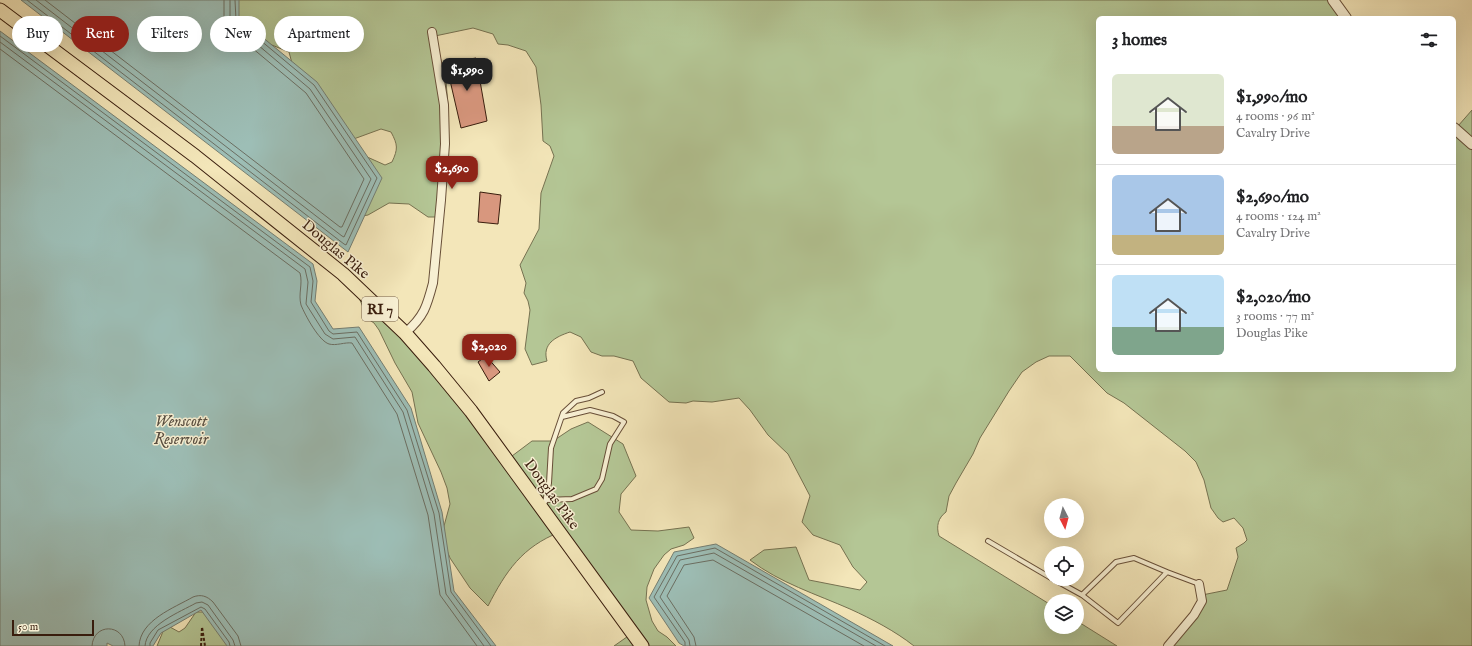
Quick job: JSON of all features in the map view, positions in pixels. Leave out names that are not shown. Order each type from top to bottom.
[{"type":"main road","name":"Douglas Pike","points":[[0,10],[195,156],[331,264],[405,333],[471,411],[545,505],[642,646]]},
{"type":"street","points":[[1333,0],[1345,16]]},
{"type":"street","points":[[405,333],[416,324],[420,318],[433,283],[441,200],[445,144],[444,105],[432,32]]},
{"type":"street","points":[[1456,130],[1472,144]]},
{"type":"street","points":[[1168,646],[1194,615],[1202,601],[1199,584]]},
{"type":"lane","points":[[562,418],[590,410],[613,416],[624,422],[610,444],[602,479],[596,490],[572,499],[545,505],[549,482],[550,448],[562,418],[564,413],[576,401],[589,398],[602,392]]},
{"type":"lane","points":[[988,541],[1044,573]]},
{"type":"lane","points":[[1084,594],[1116,562],[1134,558],[1199,584]]},
{"type":"lane","points":[[1084,598],[1118,623],[1167,572]]},
{"type":"lane","points":[[1065,586],[1079,594]]},
{"type":"path","points":[[201,646],[202,627],[205,646]]},
{"type":"green space","points":[[231,0],[1337,0],[1348,16],[1096,16],[1096,372],[1456,372],[1456,125],[1458,126],[1472,110],[1472,646],[1170,646],[1202,595],[1227,590],[1238,557],[1236,548],[1247,540],[1243,528],[1234,518],[1223,522],[1218,518],[1211,508],[1204,480],[1196,462],[1185,451],[1124,403],[1107,393],[1070,356],[1049,356],[1036,362],[1022,372],[980,438],[973,454],[949,496],[946,512],[938,522],[938,532],[939,536],[1044,601],[1044,634],[1084,634],[1084,625],[1117,646],[914,646],[891,630],[867,617],[786,582],[750,560],[764,550],[796,547],[809,580],[860,590],[867,582],[853,567],[840,545],[813,535],[802,522],[810,496],[788,454],[768,435],[750,410],[739,398],[712,402],[669,402],[641,378],[633,361],[614,356],[602,356],[591,352],[581,337],[570,332],[559,336],[551,342],[546,350],[547,361],[532,365],[525,349],[530,310],[524,293],[526,283],[520,265],[539,229],[541,193],[554,156],[550,146],[543,141],[541,105],[536,67],[526,51],[508,45],[498,44],[493,34],[473,28],[435,36],[446,81],[448,106],[442,217],[428,217],[409,204],[389,203],[368,215],[357,217],[365,156],[385,165],[392,162],[396,147],[395,140],[391,132],[381,129],[340,144],[293,67],[289,52],[364,52],[364,16],[274,16],[274,46],[266,43],[266,16],[239,16]]},
{"type":"green space","points":[[355,281],[509,456],[512,456],[532,441],[553,441],[571,429],[588,422],[623,444],[636,476],[621,494],[619,512],[631,530],[658,531],[689,527],[694,538],[684,545],[671,549],[664,555],[654,569],[647,587],[646,600],[652,621],[658,631],[676,646],[614,646],[634,632],[560,532],[535,545],[516,562],[488,606],[470,588],[450,558],[446,548],[444,526],[450,504],[447,488],[418,423],[412,392],[395,363],[379,330],[374,323],[368,319],[357,293]]},
{"type":"green space","points":[[196,612],[206,612],[230,646],[157,646],[164,629],[170,627],[179,632],[185,628]]},
{"type":"water","points":[[21,0],[239,0],[239,16],[210,16],[210,52],[266,52],[266,40],[274,47],[274,52],[280,52],[317,82],[382,178],[348,252],[88,52],[129,52],[129,16],[71,16],[71,39],[63,32],[63,16],[42,16]]},
{"type":"water","name":"Wenscott Reservoir","points":[[0,31],[12,40],[12,52],[28,52],[313,264],[317,281],[315,301],[333,329],[359,327],[411,408],[442,512],[454,591],[496,646],[227,646],[201,610],[161,633],[153,646],[113,646],[107,643],[107,646],[0,646]]},
{"type":"water","points":[[716,544],[893,646],[684,646],[679,643],[649,598],[674,552]]},
{"type":"building","points":[[476,58],[487,121],[461,128],[446,63]]},
{"type":"building","points":[[480,192],[501,195],[498,224],[478,222]]},
{"type":"building","points":[[486,356],[500,372],[489,381],[478,362]]}]
